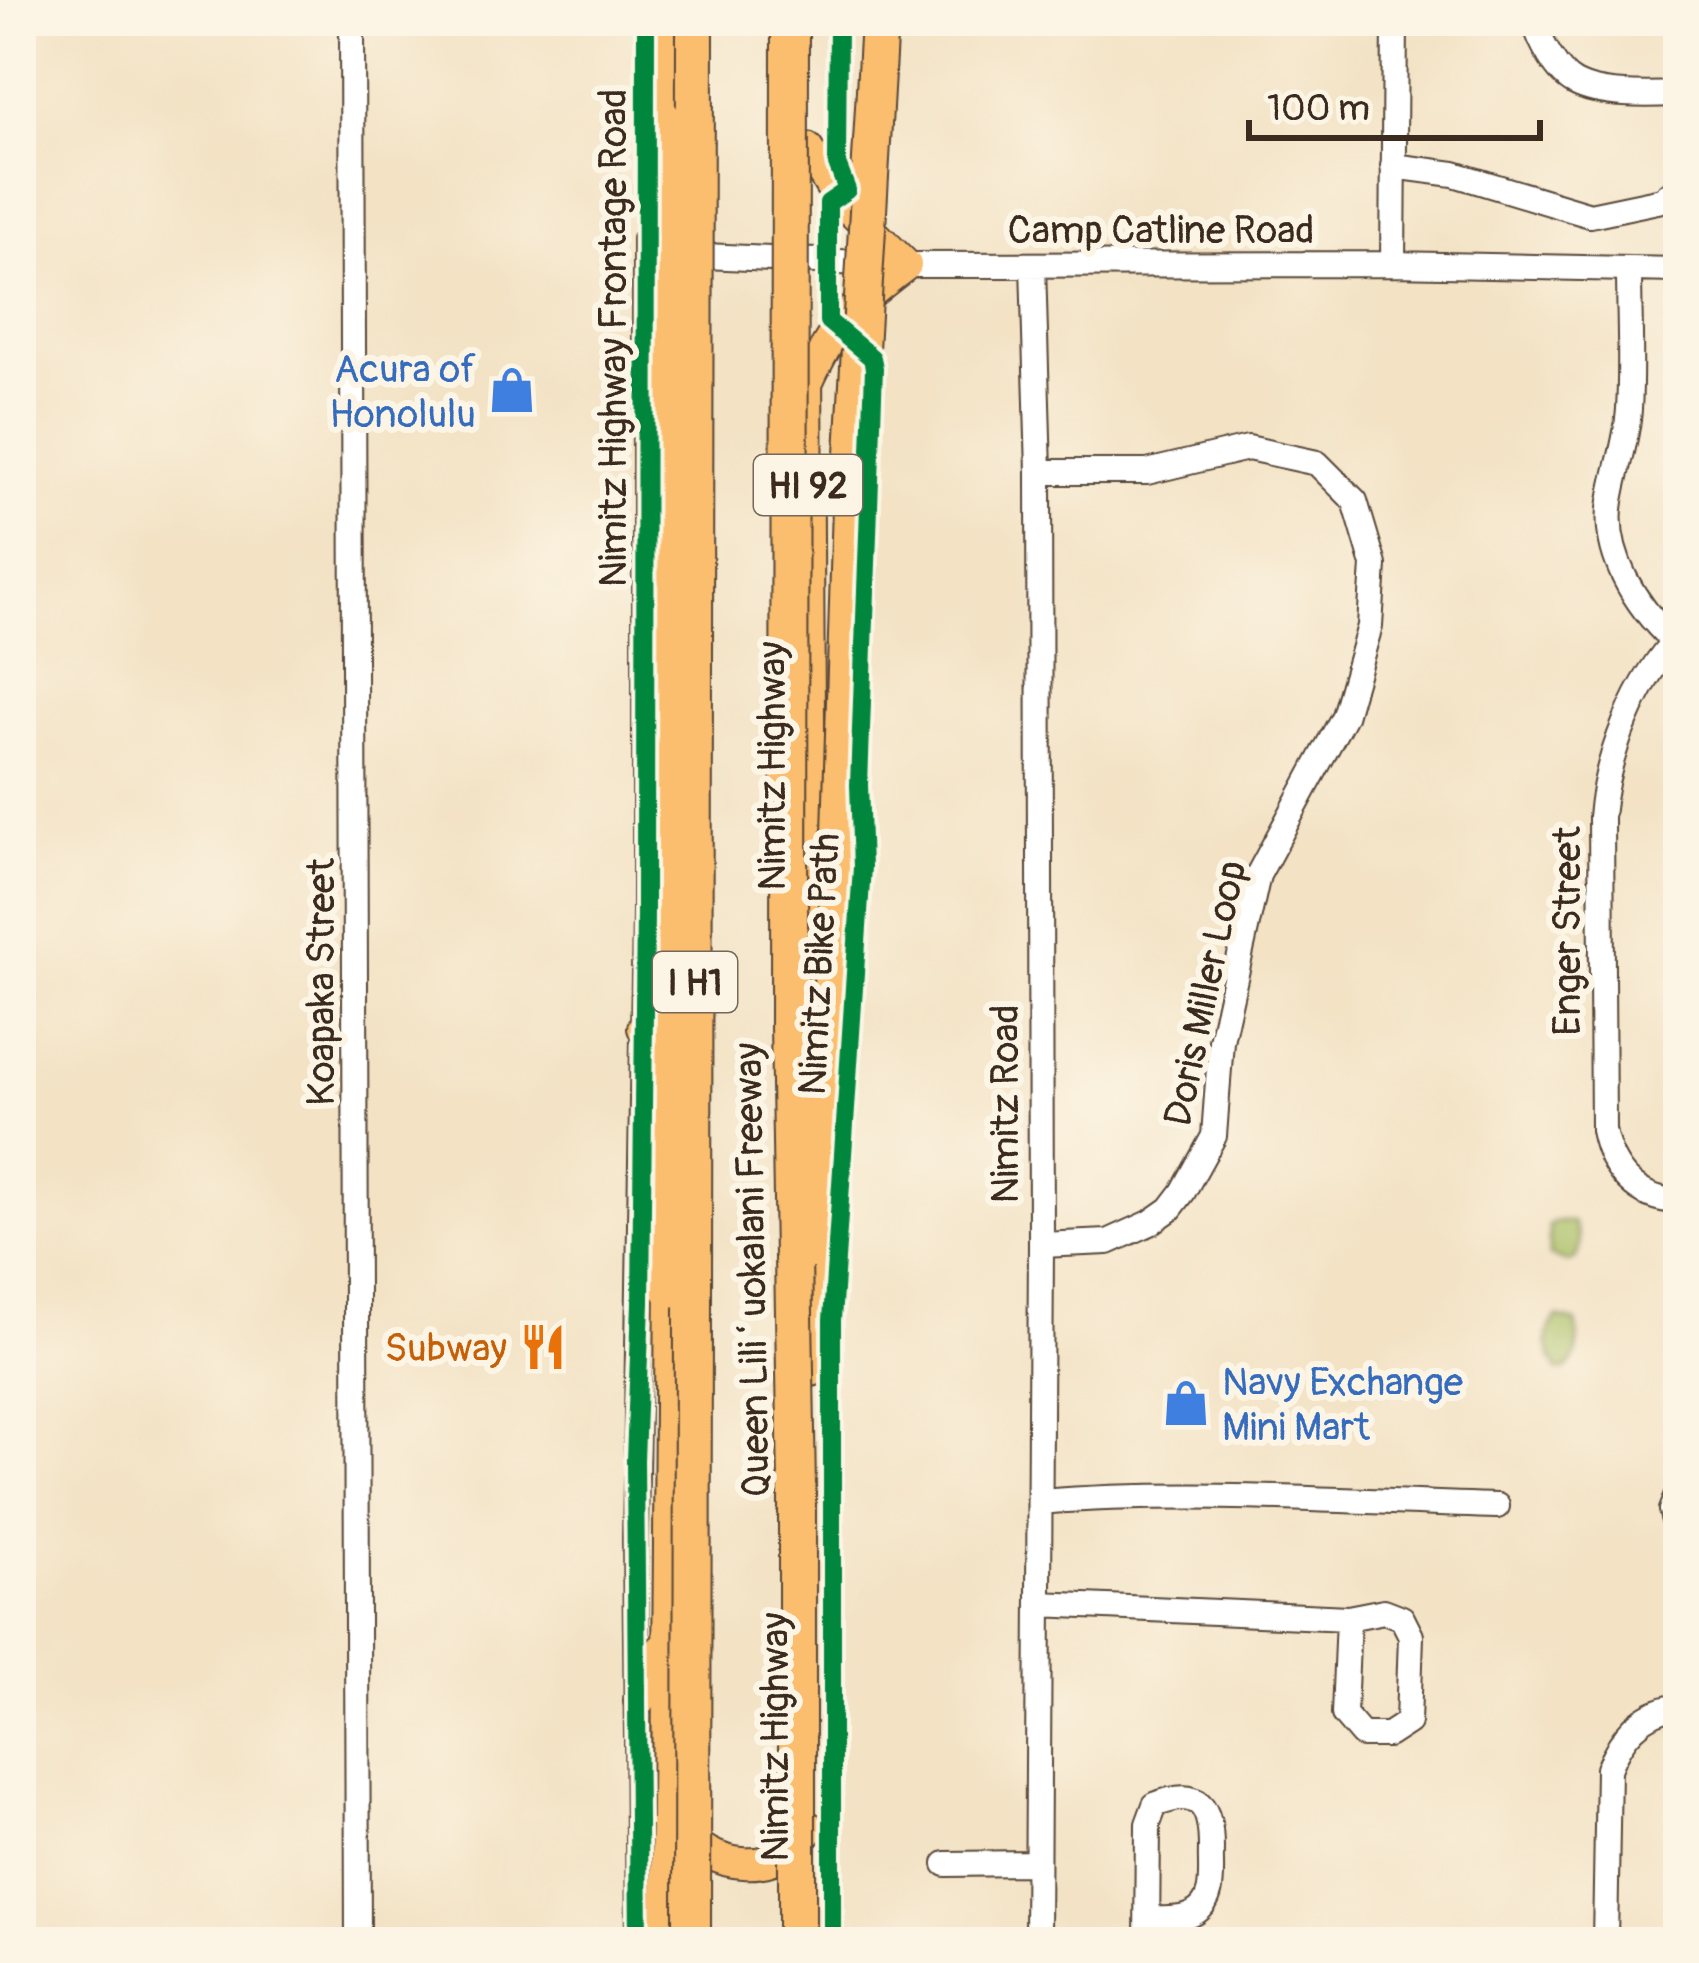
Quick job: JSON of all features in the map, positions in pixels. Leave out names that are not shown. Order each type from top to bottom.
[{"type":"highway","points":[[658,21],[662,56],[666,1090],[687,1942]]},
{"type":"highway","name":"Queen Liliʻuokalani Freeway","points":[[687,1942],[695,21]]},
{"type":"highway","name":"Queen Liliʻuokalani Freeway","points":[[790,21],[789,1026],[797,1487],[797,1942]]},
{"type":"highway","points":[[797,1487],[840,865],[851,505],[879,21]]},
{"type":"main road","points":[[666,1942],[674,704],[686,293],[685,21]]},
{"type":"main road","name":"Nimitz Highway","points":[[808,21],[812,1942]]},
{"type":"main road","points":[[807,148],[837,197],[906,265],[854,305],[828,339],[808,384]]},
{"type":"main road","points":[[644,346],[686,293]]},
{"type":"main road","points":[[646,655],[674,704]]},
{"type":"main road","points":[[643,1028],[672,979]]},
{"type":"main road","points":[[639,1701],[669,1632]]},
{"type":"main road","points":[[668,1780],[674,1812],[687,1836],[724,1862],[773,1858],[806,1835],[814,1814]]},
{"type":"street","name":"Koapaka Street","points":[[352,21],[358,1942]]},
{"type":"street","name":"Nimitz Highway Frontage Road","points":[[639,1942],[635,1460],[641,1303],[646,655],[646,21]]},
{"type":"street","points":[[1393,264],[1395,21]]},
{"type":"street","points":[[1534,21],[1541,43],[1574,83],[1631,95],[1678,94]]},
{"type":"street","points":[[1394,166],[1454,174],[1590,215],[1662,200],[1678,187]]},
{"type":"street","name":"Camp Catline Road","points":[[644,250],[906,265],[1393,264],[1678,270]]},
{"type":"street","name":"Nimitz Road","points":[[1034,266],[1039,472],[1037,1942]]},
{"type":"street","points":[[1629,268],[1629,407],[1609,527],[1614,552],[1634,595],[1676,639]]},
{"type":"street","name":"Doris Miller Loop","points":[[1039,472],[1147,472],[1248,448],[1317,463],[1355,502],[1374,565],[1370,626],[1344,716],[1258,875],[1221,1041],[1214,1136],[1183,1192],[1150,1223],[1108,1242],[1040,1245]]},
{"type":"street","name":"Enger Street","points":[[1676,639],[1619,732],[1603,796],[1602,1114],[1610,1156],[1625,1178],[1642,1194],[1678,1201]]},
{"type":"street","points":[[1678,1493],[1671,1510],[1678,1534]]},
{"type":"street","points":[[1040,1502],[1101,1497],[1372,1499],[1497,1506]]},
{"type":"street","points":[[1040,1604],[1348,1618],[1384,1611],[1402,1618],[1411,1636],[1408,1722],[1396,1732],[1362,1735],[1344,1714],[1348,1618]]},
{"type":"street","points":[[1605,1942],[1608,1769],[1618,1743],[1640,1720],[1678,1706]]},
{"type":"street","points":[[1177,1796],[1198,1802],[1211,1820],[1210,1895],[1199,1910],[1148,1930],[1148,1824],[1155,1805],[1177,1796]]},
{"type":"street","points":[[946,1864],[1036,1863]]},
{"type":"green space","points":[[1555,1222],[1575,1226],[1579,1245],[1575,1259],[1568,1262],[1549,1256],[1549,1226]]},
{"type":"green space","points":[[1557,1317],[1576,1322],[1576,1354],[1565,1370],[1558,1370],[1548,1343]]},
{"type":"cycle path","points":[[639,1942],[635,1460],[645,911],[646,21]]},
{"type":"cycle path","name":"Nimitz Bike Path","points":[[832,1942],[832,1320],[862,867],[859,785],[874,368],[872,358],[828,321],[828,203],[847,190],[837,164],[838,21]]},
{"type":"place","name":"Acura of Honolulu","points":[[512,390]]},
{"type":"place","name":"Subway","points":[[543,1347]]},
{"type":"place","name":"Navy Exchange Mini Mart","points":[[1186,1403]]}]
